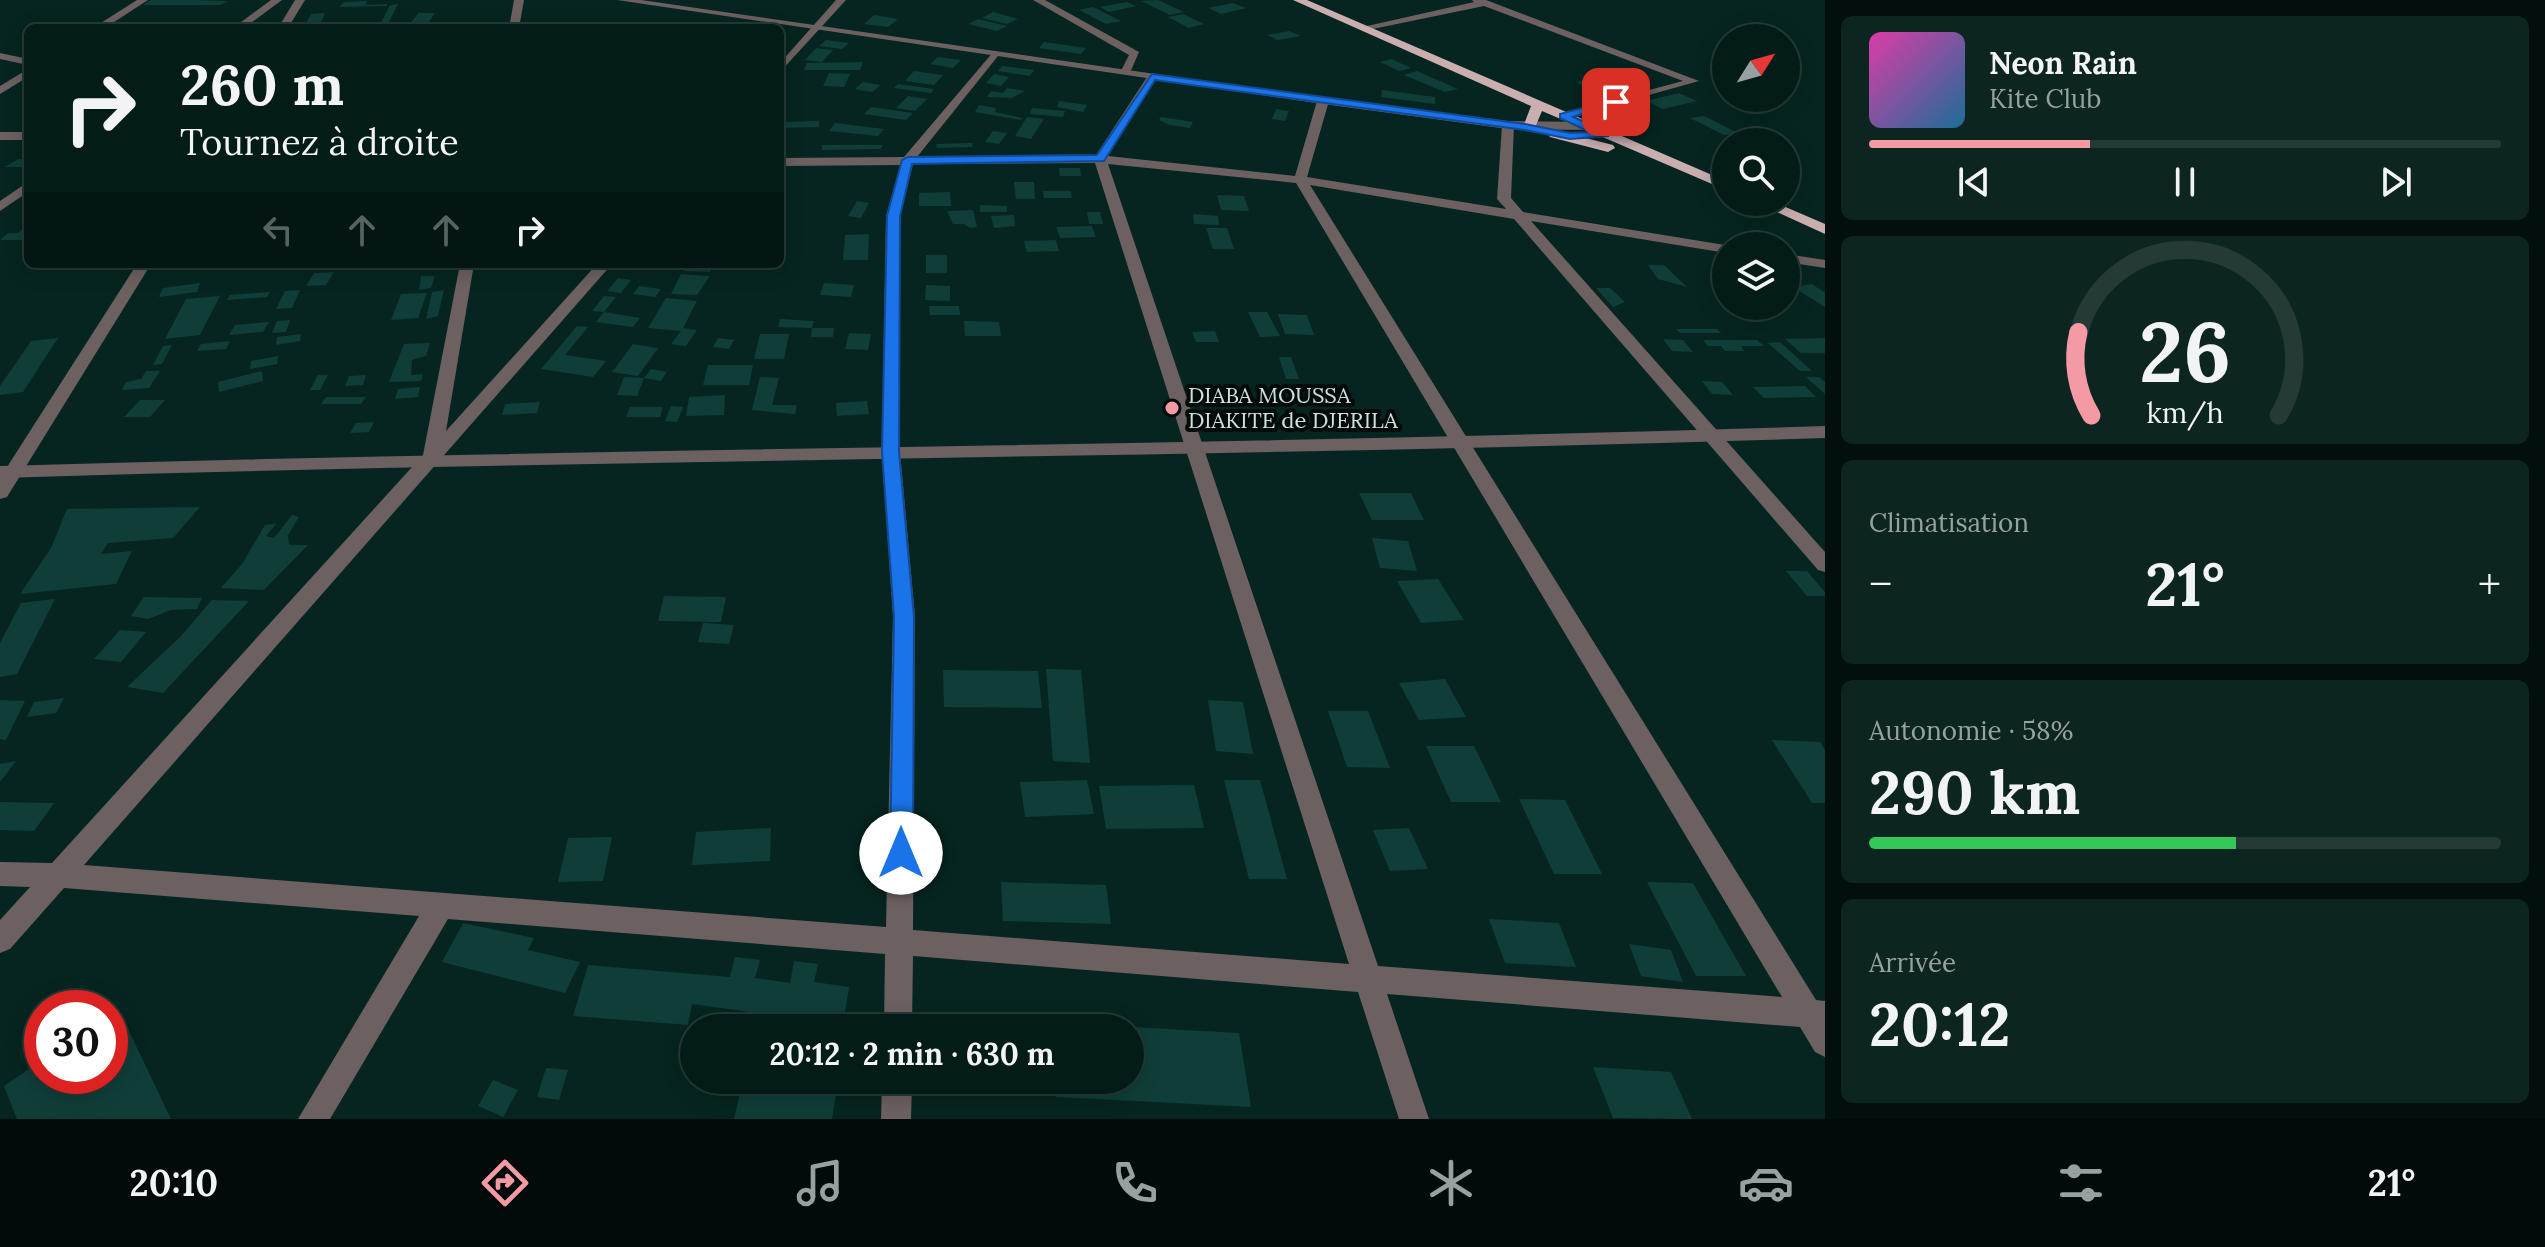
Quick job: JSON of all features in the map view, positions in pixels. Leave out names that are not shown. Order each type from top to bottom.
[{"type":"highway","points":[[1298,0],[1712,180]]},
{"type":"highway","points":[[1521,126],[1538,105]]},
{"type":"highway","points":[[1555,134],[1673,163]]},
{"type":"highway","points":[[1795,216],[1825,229]]},
{"type":"street","points":[[104,24],[143,0]]},
{"type":"street","points":[[244,24],[279,0],[284,24]]},
{"type":"street","points":[[285,24],[300,0]]},
{"type":"street","points":[[515,24],[519,0]]},
{"type":"street","points":[[622,0],[783,24]]},
{"type":"street","points":[[784,65],[841,0]]},
{"type":"street","points":[[1038,0],[1135,54],[1125,73]]},
{"type":"street","points":[[1363,28],[1481,1],[1694,81],[1563,116]]},
{"type":"street","points":[[784,24],[1521,126],[1555,134],[1582,137],[1604,134]]},
{"type":"street","points":[[898,1014],[904,617],[891,452],[893,216],[908,160],[994,54]]},
{"type":"street","points":[[784,55],[793,55]]},
{"type":"street","points":[[0,56],[24,61]]},
{"type":"street","points":[[0,79],[24,71]]},
{"type":"street","points":[[0,91],[24,73]]},
{"type":"street","points":[[1100,159],[1152,77]]},
{"type":"street","points":[[1323,101],[1300,180],[1816,1015],[1825,1042]]},
{"type":"street","points":[[1521,126],[1586,126]]},
{"type":"street","points":[[1521,126],[1504,199],[1825,565]]},
{"type":"street","points":[[0,136],[24,136]]},
{"type":"street","points":[[1100,159],[1414,1119]]},
{"type":"street","points":[[784,162],[1100,159],[1300,180],[1712,247]]},
{"type":"street","points":[[0,207],[24,189]]},
{"type":"street","points":[[1800,260],[1825,264]]},
{"type":"street","points":[[0,493],[6,472],[141,268]]},
{"type":"street","points":[[431,459],[466,268]]},
{"type":"street","points":[[0,940],[601,268]]},
{"type":"street","points":[[6,472],[431,459],[1461,444],[1825,432]]},
{"type":"street","points":[[0,874],[58,875],[1816,1015]]},
{"type":"street","points":[[313,1119],[441,905]]},
{"type":"street","points":[[896,1119],[897,1094]]},
{"type":"building","points":[[151,0],[227,1],[221,5],[143,5]]},
{"type":"building","points":[[1158,0],[1184,12],[1170,15],[1141,1]]},
{"type":"building","points":[[367,1],[366,5],[387,6],[339,7],[344,2]]},
{"type":"building","points":[[1127,2],[1136,6],[1109,12],[1100,7]]},
{"type":"building","points":[[1233,3],[1246,8],[1221,14],[1208,8]]},
{"type":"building","points":[[398,4],[388,24],[380,24],[390,5]]},
{"type":"building","points":[[1093,7],[1121,21],[1106,24],[1079,10]]},
{"type":"building","points":[[993,12],[1018,19],[1007,24],[982,18]]},
{"type":"building","points":[[325,13],[321,24],[305,24],[311,14]]},
{"type":"building","points":[[418,13],[435,13],[427,24],[410,24]]},
{"type":"building","points":[[1183,14],[1204,24],[1189,28],[1168,17]]},
{"type":"building","points":[[874,15],[898,19],[888,27],[864,24]]},
{"type":"building","points":[[978,19],[1007,26],[997,31],[968,24]]},
{"type":"building","points":[[159,22],[199,24],[156,24]]},
{"type":"building","points":[[1289,31],[1301,36],[1278,40],[1267,35]]},
{"type":"building","points":[[826,40],[849,43],[842,49],[819,46]]},
{"type":"building","points":[[1044,42],[1086,48],[1081,54],[1039,48]]},
{"type":"building","points":[[816,48],[833,50],[822,62],[805,60]]},
{"type":"building","points":[[938,57],[961,60],[953,68],[930,64]]},
{"type":"building","points":[[1391,59],[1411,68],[1399,71],[1380,62]]},
{"type":"building","points":[[863,62],[860,70],[804,70],[807,63]]},
{"type":"building","points":[[1002,66],[1034,70],[1030,76],[998,71]]},
{"type":"building","points":[[914,71],[943,75],[934,85],[905,81]]},
{"type":"building","points":[[1417,71],[1458,89],[1445,92],[1404,75]]},
{"type":"building","points":[[829,73],[850,74],[844,87],[823,86]]},
{"type":"building","points":[[994,74],[1009,77],[1001,86],[986,83]]},
{"type":"building","points":[[1596,78],[1616,87],[1597,91],[1576,82]]},
{"type":"building","points":[[863,82],[881,85],[872,92],[855,89]]},
{"type":"building","points":[[898,84],[934,89],[931,93],[894,88]]},
{"type":"building","points":[[1007,88],[1025,91],[1012,98],[987,97],[991,91],[1003,93]]},
{"type":"building","points":[[1382,90],[1435,97],[1435,104],[1381,97]]},
{"type":"building","points":[[1679,93],[1697,101],[1663,109],[1646,101]]},
{"type":"building","points":[[908,96],[927,99],[915,111],[896,108]]},
{"type":"building","points":[[1059,101],[1087,105],[1083,112],[1057,107]]},
{"type":"building","points":[[979,105],[996,108],[995,112],[1022,118],[975,112]]},
{"type":"building","points":[[871,107],[913,113],[906,120],[864,114]]},
{"type":"building","points":[[1032,108],[1065,111],[1063,117],[1030,114]]},
{"type":"building","points":[[1276,109],[1289,111],[1285,121],[1272,119]]},
{"type":"building","points":[[1704,116],[1728,128],[1712,129],[1690,118]]},
{"type":"building","points":[[1027,117],[1044,119],[1031,139],[1015,136]]},
{"type":"building","points":[[1161,117],[1193,122],[1190,128],[1170,125],[1159,120]]},
{"type":"building","points":[[819,121],[819,127],[784,128],[784,122]]},
{"type":"building","points":[[835,123],[884,129],[878,136],[829,131]]},
{"type":"building","points":[[993,131],[1007,133],[999,144],[985,142]]},
{"type":"building","points":[[972,143],[973,147],[937,148],[936,144]]},
{"type":"building","points":[[822,145],[883,145],[880,149],[822,150]]},
{"type":"building","points":[[18,159],[24,160],[24,167],[5,167]]},
{"type":"building","points":[[1059,168],[1080,168],[1081,176],[1060,176]]},
{"type":"building","points":[[1014,182],[1034,182],[1035,199],[1016,199]]},
{"type":"building","points":[[1043,191],[1071,191],[1072,198],[1044,198]]},
{"type":"building","points":[[950,192],[951,206],[919,206],[919,193]]},
{"type":"building","points":[[1217,195],[1244,196],[1249,211],[1221,210]]},
{"type":"building","points":[[857,201],[869,203],[861,218],[848,216]]},
{"type":"building","points":[[980,205],[1007,206],[1007,212],[980,212]]},
{"type":"building","points":[[973,210],[977,227],[970,228],[964,224],[953,224],[947,211]]},
{"type":"building","points":[[1087,212],[1100,212],[1103,224],[1089,224]]},
{"type":"building","points":[[1193,214],[1218,216],[1219,225],[1194,224]]},
{"type":"building","points":[[1014,215],[1015,226],[994,228],[991,216]]},
{"type":"building","points":[[1092,226],[1096,237],[1060,238],[1056,227]]},
{"type":"building","points":[[24,228],[24,240],[0,240],[8,233],[18,233]]},
{"type":"building","points":[[1206,228],[1227,228],[1234,249],[1213,249]]},
{"type":"building","points":[[869,234],[868,260],[843,260],[845,235]]},
{"type":"building","points":[[1056,240],[1059,251],[1027,252],[1024,241]]},
{"type":"building","points":[[926,255],[947,255],[947,273],[926,273]]},
{"type":"building","points":[[1648,265],[1664,265],[1687,287],[1658,279]]},
{"type":"building","points":[[685,268],[712,268],[710,272],[684,271]]},
{"type":"building","points":[[334,272],[326,285],[306,286],[314,273]]},
{"type":"building","points":[[681,274],[710,276],[697,295],[671,294]]},
{"type":"building","points":[[421,276],[435,276],[431,288],[419,290]]},
{"type":"building","points":[[618,278],[631,280],[621,293],[607,291]]},
{"type":"building","points":[[200,283],[197,292],[159,297],[163,288]]},
{"type":"building","points":[[824,283],[854,285],[851,297],[820,295]]},
{"type":"building","points":[[1812,284],[1825,293],[1825,307],[1800,291],[1800,286]]},
{"type":"building","points":[[926,285],[950,286],[950,301],[925,300]]},
{"type":"building","points":[[639,286],[661,289],[655,297],[633,294]]},
{"type":"building","points":[[1596,288],[1610,288],[1625,302],[1613,307]]},
{"type":"building","points":[[300,290],[292,308],[276,309],[285,291]]},
{"type":"building","points":[[444,290],[438,316],[426,319],[432,292]]},
{"type":"building","points":[[270,292],[267,297],[227,300],[230,295]]},
{"type":"building","points":[[427,293],[418,318],[391,320],[401,294]]},
{"type":"building","points":[[220,296],[200,335],[165,339],[186,299]]},
{"type":"building","points":[[604,296],[616,297],[604,312],[592,311]]},
{"type":"building","points":[[666,298],[697,301],[683,328],[697,330],[686,346],[671,344],[681,331],[648,328]]},
{"type":"building","points":[[929,306],[959,306],[960,315],[930,315]]},
{"type":"building","points":[[604,312],[640,318],[633,327],[596,322]]},
{"type":"building","points":[[1248,312],[1267,312],[1280,336],[1260,337]]},
{"type":"building","points":[[1278,314],[1307,315],[1314,335],[1285,334]]},
{"type":"building","points":[[780,319],[814,321],[812,328],[778,327]]},
{"type":"building","points":[[290,320],[286,332],[272,333],[277,321]]},
{"type":"building","points":[[964,321],[999,322],[1001,336],[965,336]]},
{"type":"building","points":[[269,322],[263,332],[229,335],[235,325]]},
{"type":"building","points":[[577,326],[588,327],[565,355],[606,361],[593,377],[541,369]]},
{"type":"building","points":[[812,328],[834,328],[833,337],[811,337]]},
{"type":"building","points":[[1676,329],[1717,329],[1721,333],[1680,333]]},
{"type":"building","points":[[1215,331],[1219,342],[1196,342],[1192,332]]},
{"type":"building","points":[[849,333],[871,334],[868,350],[845,349]]},
{"type":"building","points":[[301,334],[300,341],[276,345],[277,337]]},
{"type":"building","points":[[760,334],[789,334],[784,359],[754,359]]},
{"type":"building","points":[[58,338],[23,392],[0,395],[0,386],[31,341]]},
{"type":"building","points":[[718,338],[734,340],[729,349],[713,347]]},
{"type":"building","points":[[1825,338],[1825,353],[1801,353],[1785,339]]},
{"type":"building","points":[[1663,339],[1683,340],[1693,352],[1672,351]]},
{"type":"building","points":[[1703,340],[1757,340],[1764,346],[1741,346],[1744,351],[1725,351],[1721,346],[1708,346]]},
{"type":"building","points":[[230,341],[226,349],[197,351],[201,344]]},
{"type":"building","points":[[1780,342],[1812,371],[1800,371],[1768,343]]},
{"type":"building","points":[[430,343],[426,356],[412,360],[411,375],[423,374],[421,381],[389,382],[404,344]]},
{"type":"building","points":[[633,344],[658,348],[638,376],[612,372]]},
{"type":"building","points":[[172,345],[162,364],[153,365],[163,346]]},
{"type":"building","points":[[278,356],[277,364],[250,369],[251,361]]},
{"type":"building","points":[[1279,357],[1291,357],[1299,379],[1286,379]]},
{"type":"building","points":[[708,365],[753,365],[749,385],[703,385]]},
{"type":"building","points":[[651,369],[667,372],[661,381],[644,378]]},
{"type":"building","points":[[146,371],[160,371],[149,388],[122,390],[126,382],[141,379]]},
{"type":"building","points":[[262,371],[263,381],[219,392],[218,382]]},
{"type":"building","points":[[318,375],[328,375],[320,390],[310,390]]},
{"type":"building","points":[[366,375],[363,385],[345,386],[349,376]]},
{"type":"building","points":[[624,377],[644,378],[637,396],[617,395]]},
{"type":"building","points":[[760,377],[779,378],[772,405],[797,405],[795,414],[752,410]]},
{"type":"building","points":[[1806,377],[1819,377],[1825,382],[1825,394]]},
{"type":"building","points":[[1702,381],[1722,382],[1733,395],[1712,394]]},
{"type":"building","points":[[1805,386],[1816,397],[1764,398],[1753,387]]},
{"type":"building","points":[[420,387],[418,397],[395,399],[398,389]]},
{"type":"building","points":[[725,395],[724,415],[686,416],[689,397]]},
{"type":"building","points":[[326,397],[366,397],[361,404],[321,404]]},
{"type":"building","points":[[140,400],[165,400],[150,417],[124,417]]},
{"type":"building","points":[[867,401],[869,414],[837,416],[836,403]]},
{"type":"building","points":[[540,402],[537,413],[502,415],[505,404]]},
{"type":"building","points":[[671,406],[683,407],[677,422],[665,421]]},
{"type":"building","points":[[630,407],[663,407],[660,417],[626,417]]},
{"type":"building","points":[[374,422],[369,432],[350,433],[356,423]]},
{"type":"building","points":[[1359,493],[1411,493],[1424,520],[1372,520]]},
{"type":"building","points":[[200,507],[173,538],[108,543],[101,554],[132,551],[116,584],[20,594],[51,548],[67,509]]},
{"type":"building","points":[[292,515],[299,517],[288,535],[289,545],[308,545],[264,590],[221,588],[242,564],[265,525],[276,524],[266,536],[274,538]]},
{"type":"building","points":[[1372,538],[1408,541],[1417,571],[1380,568]]},
{"type":"building","points":[[1786,571],[1807,571],[1825,596],[1807,596]]},
{"type":"building","points":[[1438,579],[1464,620],[1421,623],[1397,581]]},
{"type":"building","points":[[664,596],[726,597],[721,622],[658,621]]},
{"type":"building","points":[[144,597],[202,598],[197,609],[171,610],[148,619],[131,616]]},
{"type":"building","points":[[55,599],[17,674],[0,677],[0,643],[21,603]]},
{"type":"building","points":[[212,600],[249,601],[163,693],[127,687],[180,637]]},
{"type":"building","points":[[703,623],[734,625],[729,644],[698,642]]},
{"type":"building","points":[[120,630],[146,632],[121,662],[94,659]]},
{"type":"building","points":[[1046,669],[1081,670],[1090,763],[1053,761]]},
{"type":"building","points":[[943,670],[1038,671],[1042,708],[944,707]]},
{"type":"building","points":[[1445,679],[1466,717],[1419,720],[1399,683]]},
{"type":"building","points":[[64,698],[56,713],[27,717],[34,702]]},
{"type":"building","points":[[0,700],[25,701],[6,740],[0,739]]},
{"type":"building","points":[[1208,700],[1243,702],[1253,754],[1216,751]]},
{"type":"building","points":[[1328,711],[1368,711],[1390,768],[1347,767]]},
{"type":"building","points":[[1772,740],[1820,742],[1825,750],[1825,803],[1812,803]]},
{"type":"building","points":[[1426,746],[1474,746],[1501,802],[1451,802]]},
{"type":"building","points":[[16,761],[0,782],[0,764]]},
{"type":"building","points":[[1087,780],[1094,814],[1025,817],[1020,782]]},
{"type":"building","points":[[1224,780],[1260,780],[1287,879],[1249,879]]},
{"type":"building","points":[[1194,785],[1204,828],[1106,829],[1099,786]]},
{"type":"building","points":[[1519,799],[1565,800],[1602,874],[1554,874]]},
{"type":"building","points":[[0,802],[54,803],[34,831],[0,830]]},
{"type":"building","points":[[771,828],[770,861],[692,865],[696,832]]},
{"type":"building","points":[[1409,828],[1428,869],[1390,871],[1373,830]]},
{"type":"building","points":[[612,837],[603,881],[558,882],[568,838]]},
{"type":"building","points":[[1001,882],[1106,885],[1111,924],[1003,921]]},
{"type":"building","points":[[1647,882],[1693,883],[1746,976],[1696,976]]},
{"type":"building","points":[[1489,919],[1559,923],[1576,967],[1505,963]]},
{"type":"building","points":[[463,923],[534,938],[528,950],[580,962],[565,993],[442,962]]},
{"type":"building","points":[[1629,944],[1671,950],[1683,982],[1641,976]]},
{"type":"building","points":[[735,957],[760,960],[755,978],[790,983],[794,961],[818,964],[814,982],[849,987],[845,1014],[764,1014],[692,1004],[690,1014],[680,1014],[680,1024],[573,1016],[588,965],[730,977]]},
{"type":"building","points":[[1144,1028],[1239,1033],[1251,1107],[1056,1097],[1056,1094],[1144,1094]]},
{"type":"building","points":[[128,1029],[171,1119],[17,1119],[4,1086],[24,1072],[24,1094],[128,1094]]},
{"type":"building","points":[[1593,1067],[1671,1072],[1692,1119],[1613,1118]]},
{"type":"building","points":[[546,1068],[568,1070],[559,1100],[537,1097]]},
{"type":"building","points":[[493,1080],[518,1090],[503,1117],[478,1106]]},
{"type":"building","points":[[740,1094],[836,1094],[832,1119],[734,1119]]},
{"type":"place","name":"DIABA MOUSSA DIAKITE de DJERILA","points":[[1172,408]]},
{"type":"route","points":[[901,853],[904,617],[891,452],[893,216],[908,160],[1100,159],[1152,77],[1582,137],[1604,134],[1563,116],[1616,102]]}]
